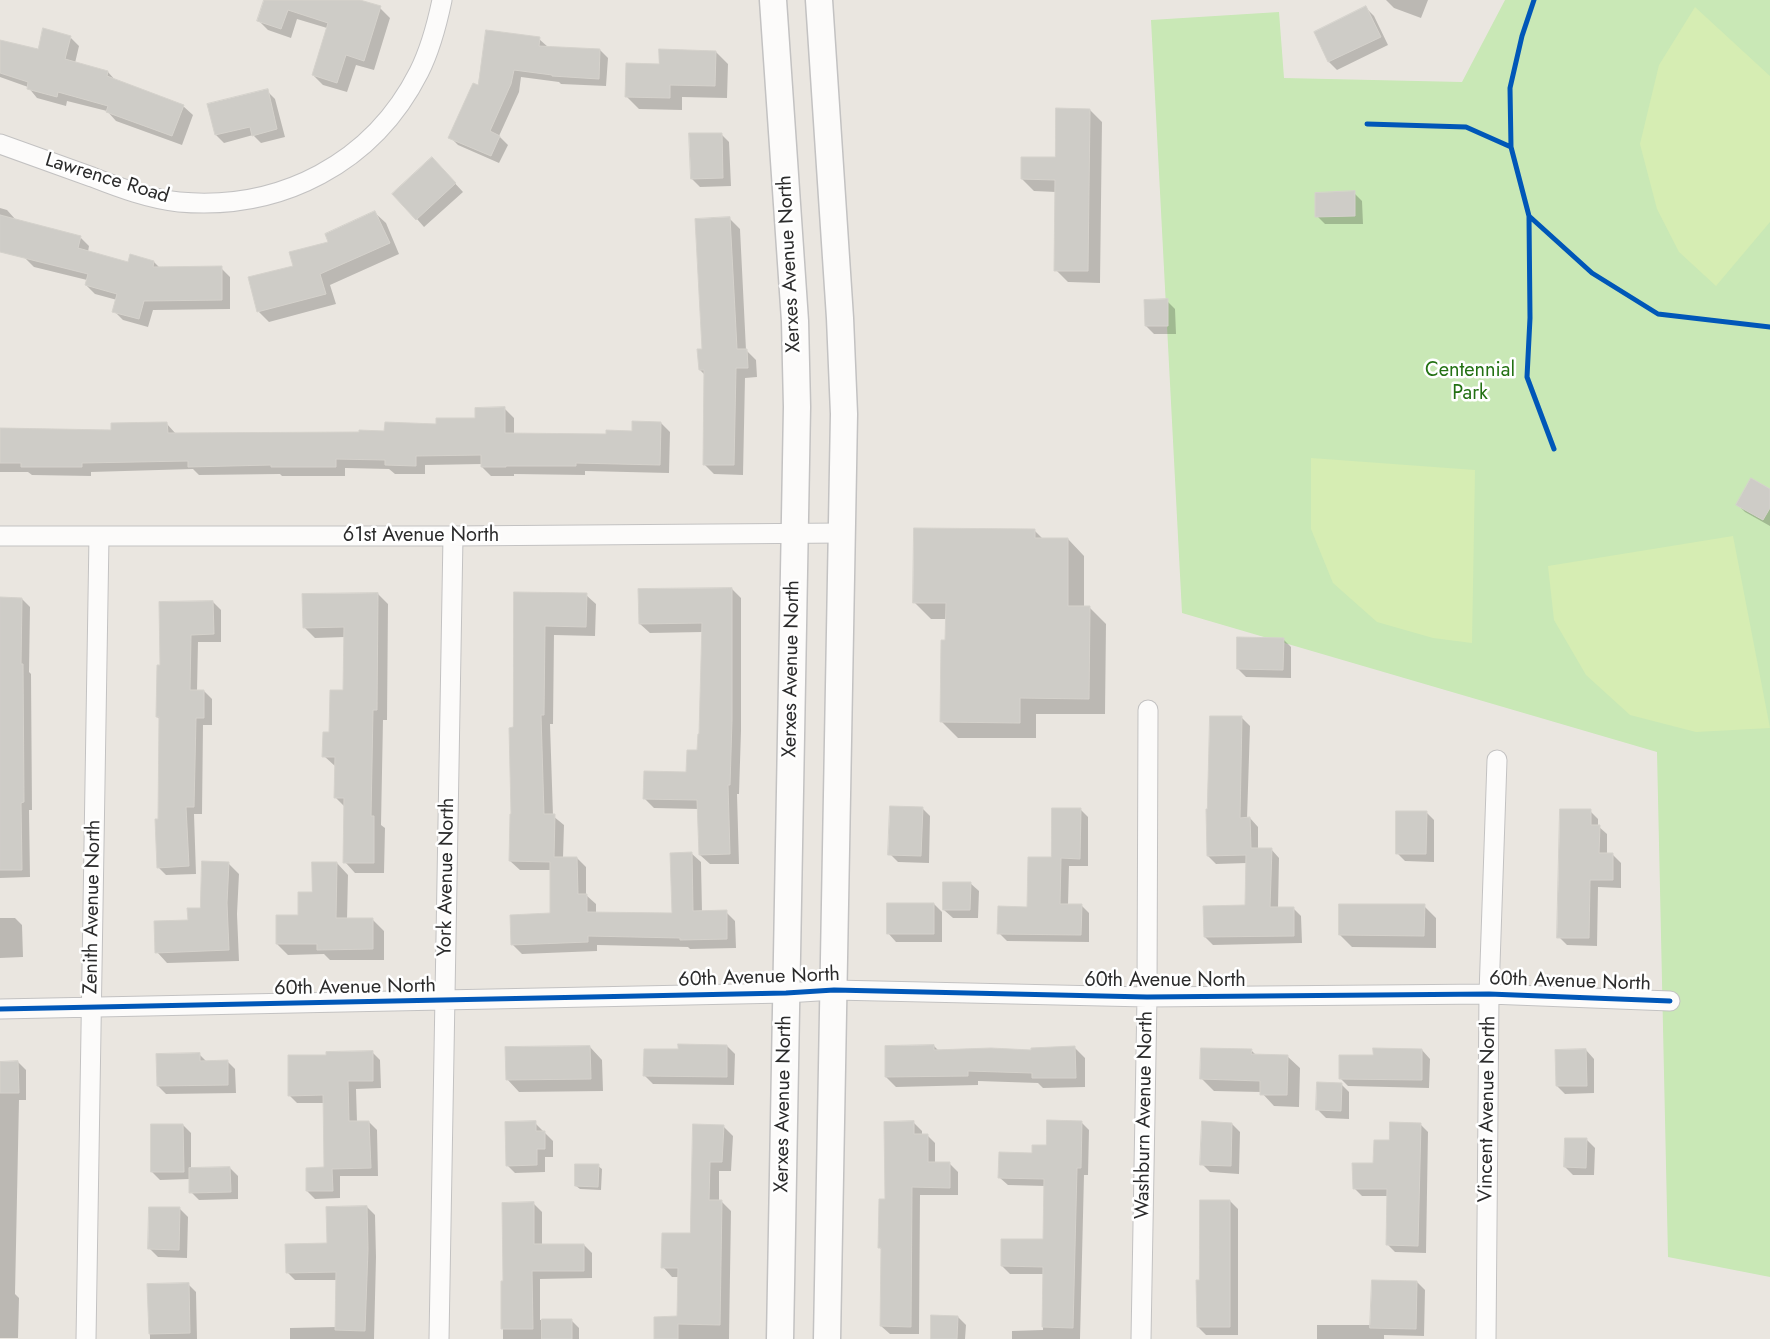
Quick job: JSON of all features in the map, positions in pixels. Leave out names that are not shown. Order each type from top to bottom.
[{"type":"street","name":"Lawrence Road","points":[[0,144],[130,191],[178,202],[226,203],[275,194],[319,176],[361,148],[394,113],[420,71],[436,26],[442,0]]},
{"type":"street","name":"Xerxes Avenue North","points":[[773,0],[795,321],[797,407],[780,1339]]},
{"type":"street","points":[[819,0],[840,318],[844,414],[827,1339]]},
{"type":"street","name":"61st Avenue North","points":[[0,536],[453,536],[843,533]]},
{"type":"street","name":"Zenith Avenue North","points":[[86,1339],[99,536]]},
{"type":"street","name":"York Avenue North","points":[[439,1339],[453,536]]},
{"type":"street","name":"Washburn Avenue North","points":[[1142,1339],[1148,997],[1148,710]]},
{"type":"street","name":"Vincent Avenue North","points":[[1486,1339],[1489,994],[1498,760]]},
{"type":"street","name":"60th Avenue North","points":[[0,1008],[445,1001],[786,993],[834,990],[1148,997],[1489,994],[1670,1001]]},
{"type":"green space","name":"Centennial Park","points":[[1505,0],[1770,0],[1770,1277],[1668,1257],[1657,752],[1182,613],[1151,20],[1279,12],[1284,78],[1462,82]]},
{"type":"green space","points":[[1695,7],[1770,76],[1770,222],[1716,286],[1679,252],[1657,209],[1640,144],[1659,65]]},
{"type":"green space","points":[[1311,458],[1475,470],[1472,643],[1433,638],[1377,622],[1333,583],[1311,529]]},
{"type":"green space","points":[[1733,536],[1770,728],[1696,732],[1630,715],[1586,675],[1554,620],[1548,566]]},
{"type":"building","points":[[264,0],[360,0],[381,6],[364,61],[346,55],[337,83],[312,75],[328,23],[288,10],[281,29],[257,21]]},
{"type":"building","points":[[1366,6],[1381,37],[1328,62],[1314,32]]},
{"type":"building","points":[[43,28],[71,36],[65,59],[108,71],[107,76],[184,105],[172,136],[106,112],[108,106],[58,92],[57,97],[27,89],[28,82],[0,73],[0,40],[38,49]]},
{"type":"building","points":[[486,30],[540,37],[539,46],[600,49],[599,79],[552,76],[514,70],[511,84],[490,131],[500,136],[491,156],[448,138],[473,83],[478,85]]},
{"type":"building","points":[[659,49],[716,51],[715,86],[670,85],[670,98],[625,97],[626,63],[659,64]]},
{"type":"building","points":[[268,89],[277,129],[252,136],[250,127],[215,135],[207,104]]},
{"type":"building","points":[[1056,108],[1090,109],[1088,271],[1054,271],[1055,180],[1021,179],[1021,157],[1055,157]]},
{"type":"building","points":[[689,133],[722,133],[723,178],[691,179]]},
{"type":"building","points":[[432,157],[456,183],[416,220],[392,194]]},
{"type":"building","points":[[1355,191],[1355,216],[1315,217],[1315,193]]},
{"type":"building","points":[[375,211],[390,243],[320,274],[326,294],[257,312],[248,277],[293,266],[289,252],[328,242],[325,234]]},
{"type":"building","points":[[0,215],[81,236],[78,248],[128,262],[130,254],[154,261],[153,267],[222,266],[222,300],[144,301],[139,319],[112,312],[117,294],[85,285],[88,274],[0,252]]},
{"type":"building","points":[[730,217],[737,349],[747,349],[748,368],[736,368],[734,465],[703,465],[704,370],[699,370],[697,349],[702,349],[695,219]]},
{"type":"building","points":[[1168,299],[1168,326],[1145,326],[1144,300]]},
{"type":"building","points":[[505,407],[505,433],[606,434],[606,430],[632,431],[632,421],[661,422],[660,465],[576,463],[576,466],[481,467],[481,455],[416,456],[416,466],[385,465],[385,460],[336,459],[336,467],[271,467],[271,465],[188,467],[188,461],[82,463],[82,467],[21,467],[21,463],[0,463],[0,428],[111,430],[111,423],[167,422],[168,433],[384,431],[385,422],[436,424],[436,418],[475,418],[475,408]]},
{"type":"building","points":[[1751,478],[1770,489],[1770,508],[1763,520],[1736,505]]},
{"type":"building","points":[[914,528],[1035,529],[1035,538],[1068,538],[1068,606],[1090,606],[1089,699],[1020,698],[1020,723],[940,722],[941,640],[945,640],[946,603],[913,603]]},
{"type":"building","points":[[732,588],[732,720],[730,785],[728,785],[730,854],[699,855],[697,800],[643,799],[644,771],[686,772],[687,750],[697,750],[702,623],[639,624],[638,589]]},
{"type":"building","points":[[514,592],[587,593],[586,627],[545,626],[544,715],[541,715],[544,814],[555,814],[554,857],[577,857],[578,894],[587,894],[587,912],[672,913],[670,853],[692,852],[693,911],[727,910],[727,939],[680,940],[680,938],[588,936],[588,942],[511,945],[510,915],[550,913],[550,862],[509,861],[511,814],[509,728],[513,727]]},
{"type":"building","points":[[378,593],[377,710],[373,710],[371,816],[374,816],[374,863],[343,863],[344,798],[334,798],[335,757],[322,757],[323,732],[329,732],[330,690],[343,690],[344,627],[303,628],[302,594]]},
{"type":"building","points":[[0,597],[22,598],[21,664],[23,664],[24,802],[21,803],[22,870],[0,870]]},
{"type":"building","points":[[213,601],[214,634],[191,635],[190,690],[204,690],[204,718],[196,718],[194,807],[186,807],[189,866],[157,868],[155,819],[158,819],[159,717],[156,717],[157,665],[160,665],[159,602]]},
{"type":"building","points":[[1237,637],[1284,638],[1283,670],[1237,669]]},
{"type":"building","points":[[1210,716],[1242,716],[1240,818],[1250,817],[1251,848],[1272,848],[1270,907],[1294,907],[1294,936],[1204,937],[1203,906],[1245,905],[1246,855],[1207,856],[1206,809]]},
{"type":"building","points":[[890,806],[923,807],[921,856],[888,855]]},
{"type":"building","points":[[1052,808],[1081,808],[1080,859],[1061,858],[1060,904],[1082,904],[1081,935],[997,934],[998,906],[1027,907],[1028,857],[1051,857]]},
{"type":"building","points":[[1560,809],[1591,809],[1591,825],[1600,825],[1599,853],[1613,853],[1613,880],[1590,880],[1589,938],[1557,938]]},
{"type":"building","points":[[1396,811],[1427,811],[1426,854],[1396,854]]},
{"type":"building","points":[[202,861],[229,862],[227,903],[229,950],[155,953],[154,921],[188,920],[187,908],[200,908]]},
{"type":"building","points":[[312,862],[337,862],[336,918],[373,918],[373,949],[317,950],[317,944],[276,944],[276,915],[298,915],[298,892],[312,892]]},
{"type":"building","points":[[943,882],[971,882],[970,910],[943,910]]},
{"type":"building","points":[[887,903],[934,903],[934,934],[887,934]]},
{"type":"building","points":[[1339,904],[1425,904],[1424,936],[1339,935]]},
{"type":"building","points":[[678,1044],[727,1045],[727,1077],[643,1076],[644,1049],[678,1049]]},
{"type":"building","points":[[934,1045],[934,1050],[991,1048],[1031,1050],[1031,1048],[1075,1046],[1076,1078],[1032,1078],[1032,1073],[968,1071],[968,1076],[885,1077],[885,1046]]},
{"type":"building","points":[[590,1046],[591,1079],[506,1080],[505,1047]]},
{"type":"building","points":[[1201,1048],[1252,1049],[1251,1054],[1288,1055],[1287,1095],[1260,1095],[1260,1081],[1200,1079]]},
{"type":"building","points":[[1373,1048],[1422,1049],[1422,1080],[1339,1079],[1339,1055],[1373,1055]]},
{"type":"building","points":[[1586,1049],[1587,1086],[1556,1086],[1555,1050]]},
{"type":"building","points":[[373,1051],[373,1081],[348,1081],[349,1121],[369,1121],[371,1168],[332,1169],[333,1191],[306,1191],[306,1168],[324,1167],[323,1095],[288,1096],[288,1055],[326,1055],[326,1052]]},
{"type":"building","points":[[200,1053],[200,1061],[228,1060],[228,1085],[157,1086],[156,1054]]},
{"type":"building","points":[[18,1061],[19,1093],[0,1093],[0,1062]]},
{"type":"building","points":[[1317,1082],[1342,1083],[1341,1111],[1316,1110]]},
{"type":"building","points":[[1047,1120],[1082,1121],[1081,1168],[1077,1168],[1073,1328],[1042,1327],[1043,1267],[1001,1266],[1001,1239],[1043,1239],[1044,1179],[998,1178],[999,1152],[1032,1153],[1032,1145],[1046,1145]]},
{"type":"building","points":[[536,1121],[536,1131],[545,1131],[545,1149],[537,1149],[537,1165],[506,1166],[505,1122]]},
{"type":"building","points":[[914,1121],[914,1134],[928,1134],[928,1162],[950,1162],[950,1188],[912,1187],[911,1327],[880,1326],[881,1248],[878,1248],[879,1199],[885,1199],[884,1122]]},
{"type":"building","points":[[1202,1121],[1232,1123],[1231,1166],[1200,1165]]},
{"type":"building","points":[[1390,1122],[1421,1123],[1418,1246],[1386,1245],[1387,1189],[1353,1189],[1352,1163],[1373,1163],[1374,1140],[1389,1140]]},
{"type":"building","points":[[151,1124],[183,1124],[184,1172],[151,1172]]},
{"type":"building","points":[[693,1124],[724,1125],[722,1162],[710,1162],[709,1200],[722,1200],[720,1325],[678,1324],[678,1339],[654,1339],[654,1317],[677,1316],[678,1268],[661,1268],[662,1233],[690,1233]]},
{"type":"building","points":[[1565,1138],[1587,1138],[1586,1168],[1564,1167]]},
{"type":"building","points":[[575,1164],[599,1164],[598,1187],[575,1186]]},
{"type":"building","points":[[230,1167],[231,1192],[189,1193],[189,1168]]},
{"type":"building","points":[[1200,1200],[1230,1200],[1230,1327],[1197,1327],[1196,1280],[1199,1280]]},
{"type":"building","points":[[534,1202],[534,1244],[584,1244],[584,1271],[532,1271],[533,1329],[501,1329],[501,1281],[503,1281],[502,1203]]},
{"type":"building","points":[[367,1206],[368,1249],[365,1331],[335,1330],[336,1272],[286,1273],[285,1244],[327,1243],[326,1207]]},
{"type":"building","points":[[149,1207],[180,1207],[179,1250],[148,1249]]},
{"type":"building","points":[[1372,1280],[1417,1281],[1416,1329],[1370,1328]]},
{"type":"building","points":[[189,1283],[190,1333],[149,1334],[147,1284]]},
{"type":"building","points":[[931,1315],[958,1316],[957,1339],[931,1339]]},
{"type":"building","points":[[542,1319],[572,1319],[572,1339],[542,1339]]},
{"type":"cycle path","points":[[1511,147],[1510,88],[1522,36],[1534,0]]},
{"type":"cycle path","points":[[1367,124],[1466,127],[1511,147],[1529,216],[1592,273],[1658,314],[1770,327]]},
{"type":"cycle path","points":[[1529,216],[1530,318],[1527,377],[1554,449]]},
{"type":"cycle path","points":[[0,1009],[786,993],[834,990],[1147,997],[1489,994],[1670,1001]]}]
